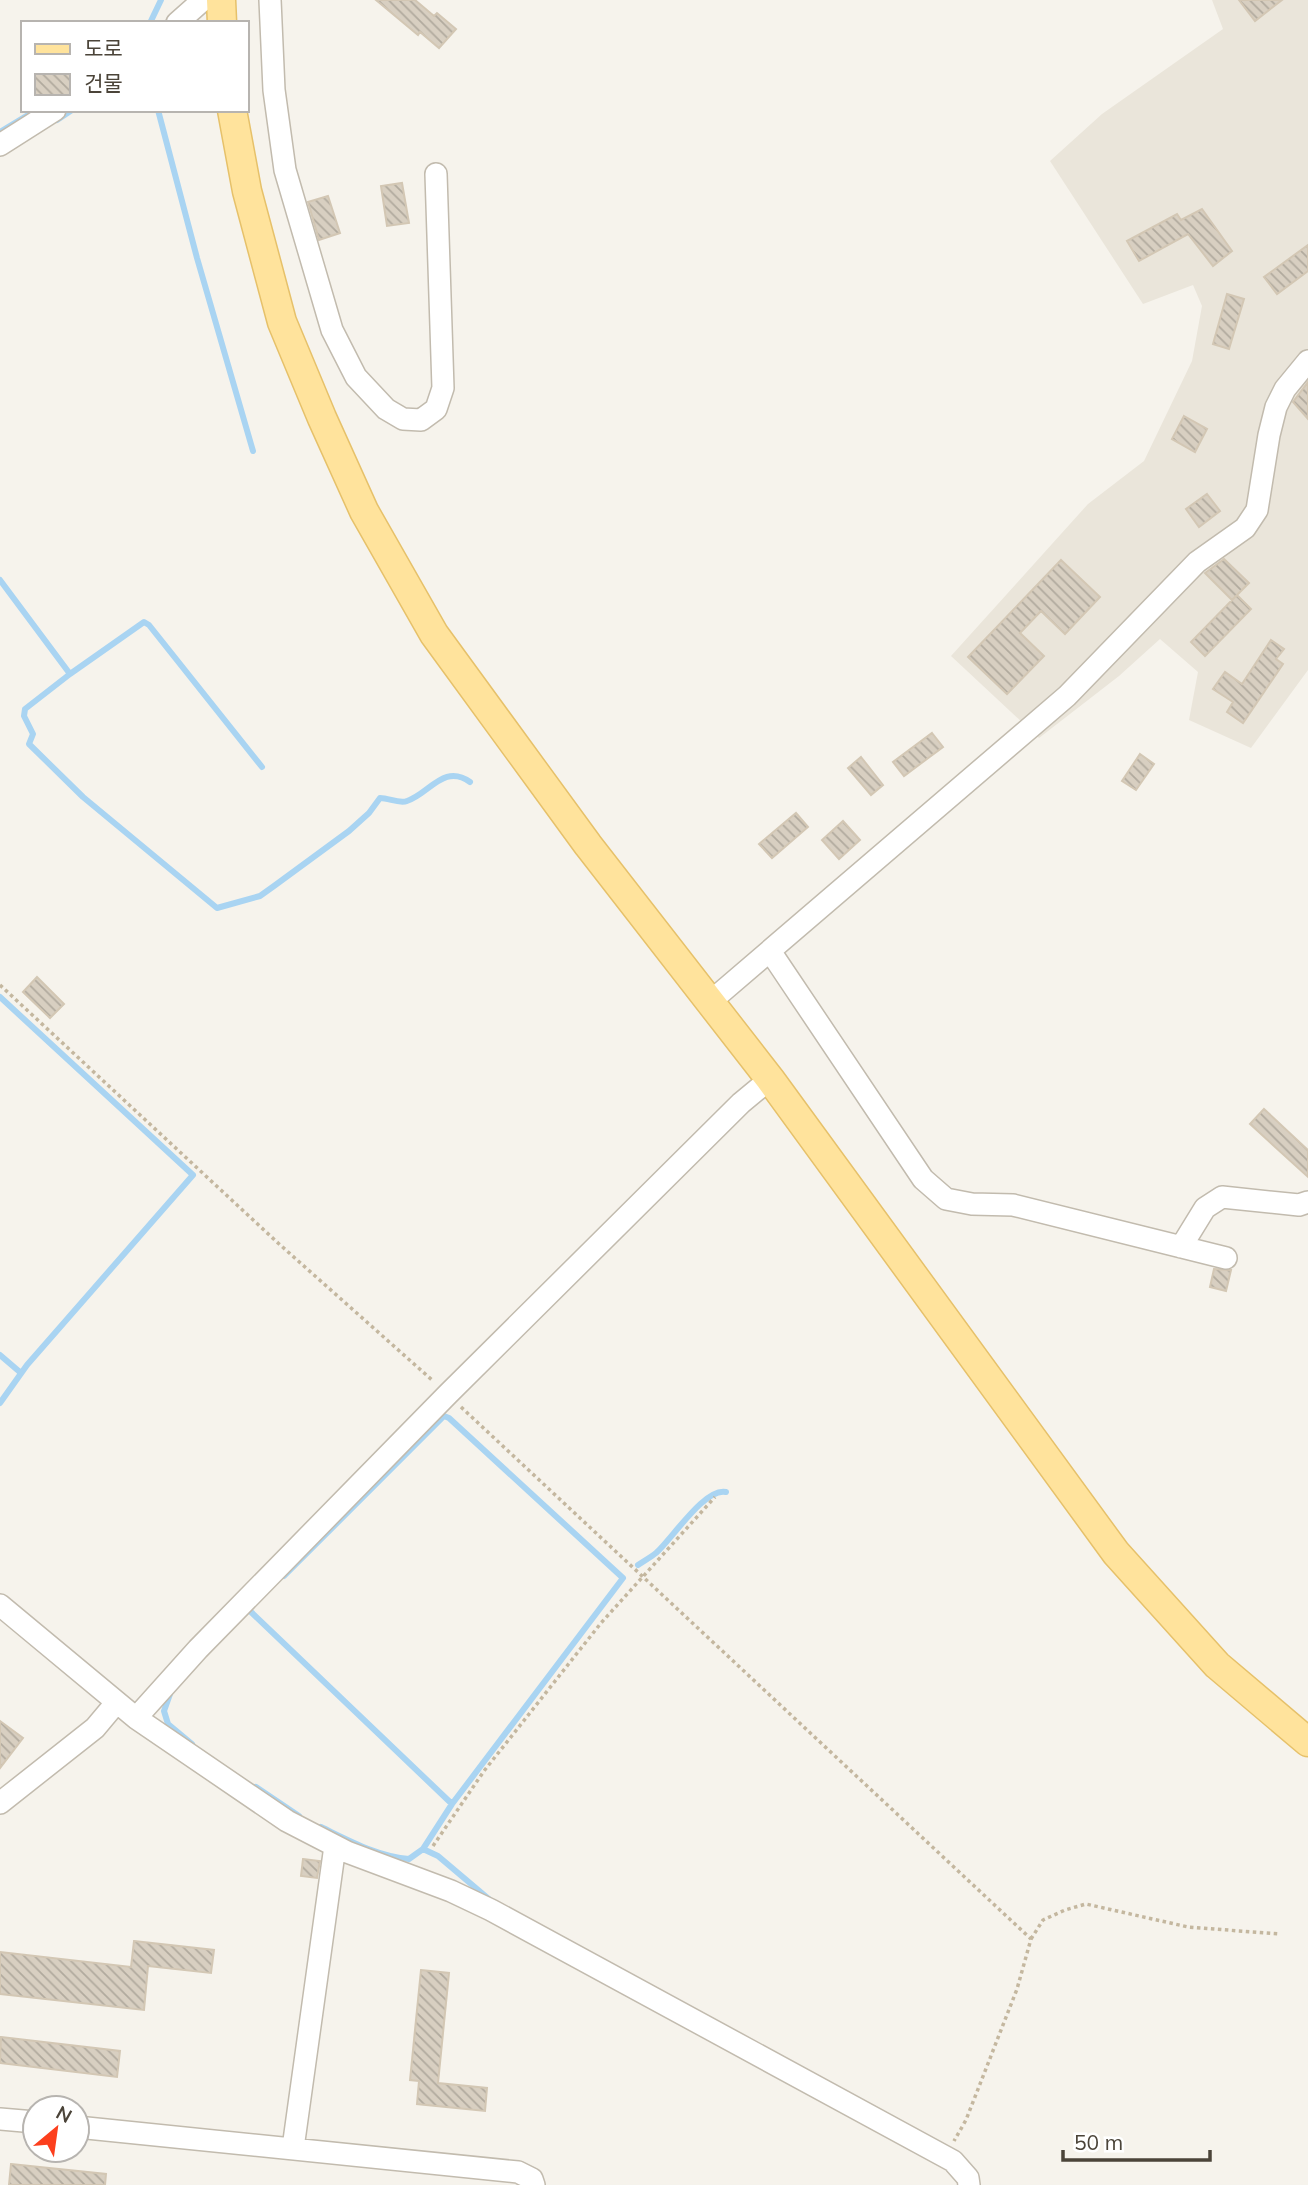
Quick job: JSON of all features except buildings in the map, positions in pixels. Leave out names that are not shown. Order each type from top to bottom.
[{"type":"main road","points":[[221,0],[222,21]]},
{"type":"main road","points":[[232,112],[247,191],[282,323],[364,511],[434,634],[588,845],[770,1079],[1115,1553],[1217,1665],[1308,1742]]},
{"type":"street","points":[[179,21],[203,0]]},
{"type":"street","points":[[270,0],[274,90],[285,170],[332,330],[356,377],[386,409],[403,419],[421,420],[436,409],[443,388],[436,174]]},
{"type":"street","points":[[0,145],[52,112]]},
{"type":"street","points":[[710,1002],[1066,696],[1197,562],[1245,528],[1257,510],[1276,407],[1285,389],[1308,361]]},
{"type":"street","points":[[770,951],[923,1179],[946,1199],[972,1204],[1013,1205],[1226,1258]]},
{"type":"street","points":[[136,1718],[198,1649],[448,1394],[741,1103],[770,1079]]},
{"type":"street","points":[[1181,1247],[1205,1208],[1222,1197],[1299,1205],[1308,1202]]},
{"type":"street","points":[[0,1605],[116,1703],[287,1821],[335,1846],[451,1891],[491,1910],[953,2161],[968,2178],[969,2185]]},
{"type":"street","points":[[0,1803],[95,1728],[116,1703]]},
{"type":"street","points":[[293,2148],[335,1846]]},
{"type":"street","points":[[0,2119],[21,2121]]},
{"type":"street","points":[[91,2128],[518,2172],[531,2179],[534,2185]]},
{"type":"path","points":[[0,985],[278,1243],[448,1394],[1031,1939]]},
{"type":"path","points":[[433,1846],[484,1771],[601,1623],[715,1497]]},
{"type":"path","points":[[945,2157],[966,2120],[1017,1989],[1031,1939],[1043,1920],[1086,1904],[1188,1927],[1279,1934]]},
{"type":"shaded area","points":[[1212,0],[1308,0],[1308,670],[1251,748],[1189,720],[1198,672],[1160,639],[1119,676],[1039,738],[951,656],[1088,504],[1144,461],[1192,361],[1202,306],[1193,285],[1143,304],[1050,161],[1102,114],[1223,29]]},
{"type":"waterway","points":[[151,21],[161,0]]},
{"type":"waterway","points":[[57,120],[69,112]]},
{"type":"waterway","points":[[159,112],[197,258],[253,451]]},
{"type":"waterway","points":[[0,132],[28,115]]},
{"type":"waterway","points":[[0,580],[70,674],[144,622],[149,625],[262,767]]},
{"type":"waterway","points":[[70,674],[25,709],[24,716],[33,734],[29,744],[83,797],[217,908],[260,896],[349,831],[369,813],[380,798],[407,801],[444,778],[452,776],[470,782]]},
{"type":"waterway","points":[[0,997],[193,1175],[27,1365],[0,1403]]},
{"type":"waterway","points":[[0,1355],[21,1373]]},
{"type":"waterway","points":[[284,1576],[444,1416],[623,1578],[452,1804],[423,1849]]},
{"type":"waterway","points":[[638,1565],[656,1553],[708,1497],[726,1492]]},
{"type":"waterway","points":[[250,1611],[452,1804]]},
{"type":"waterway","points":[[170,1694],[164,1711],[168,1724],[192,1744]]},
{"type":"waterway","points":[[256,1787],[299,1816]]},
{"type":"waterway","points":[[321,1827],[386,1855],[409,1859],[423,1849],[438,1856],[490,1900]]}]
